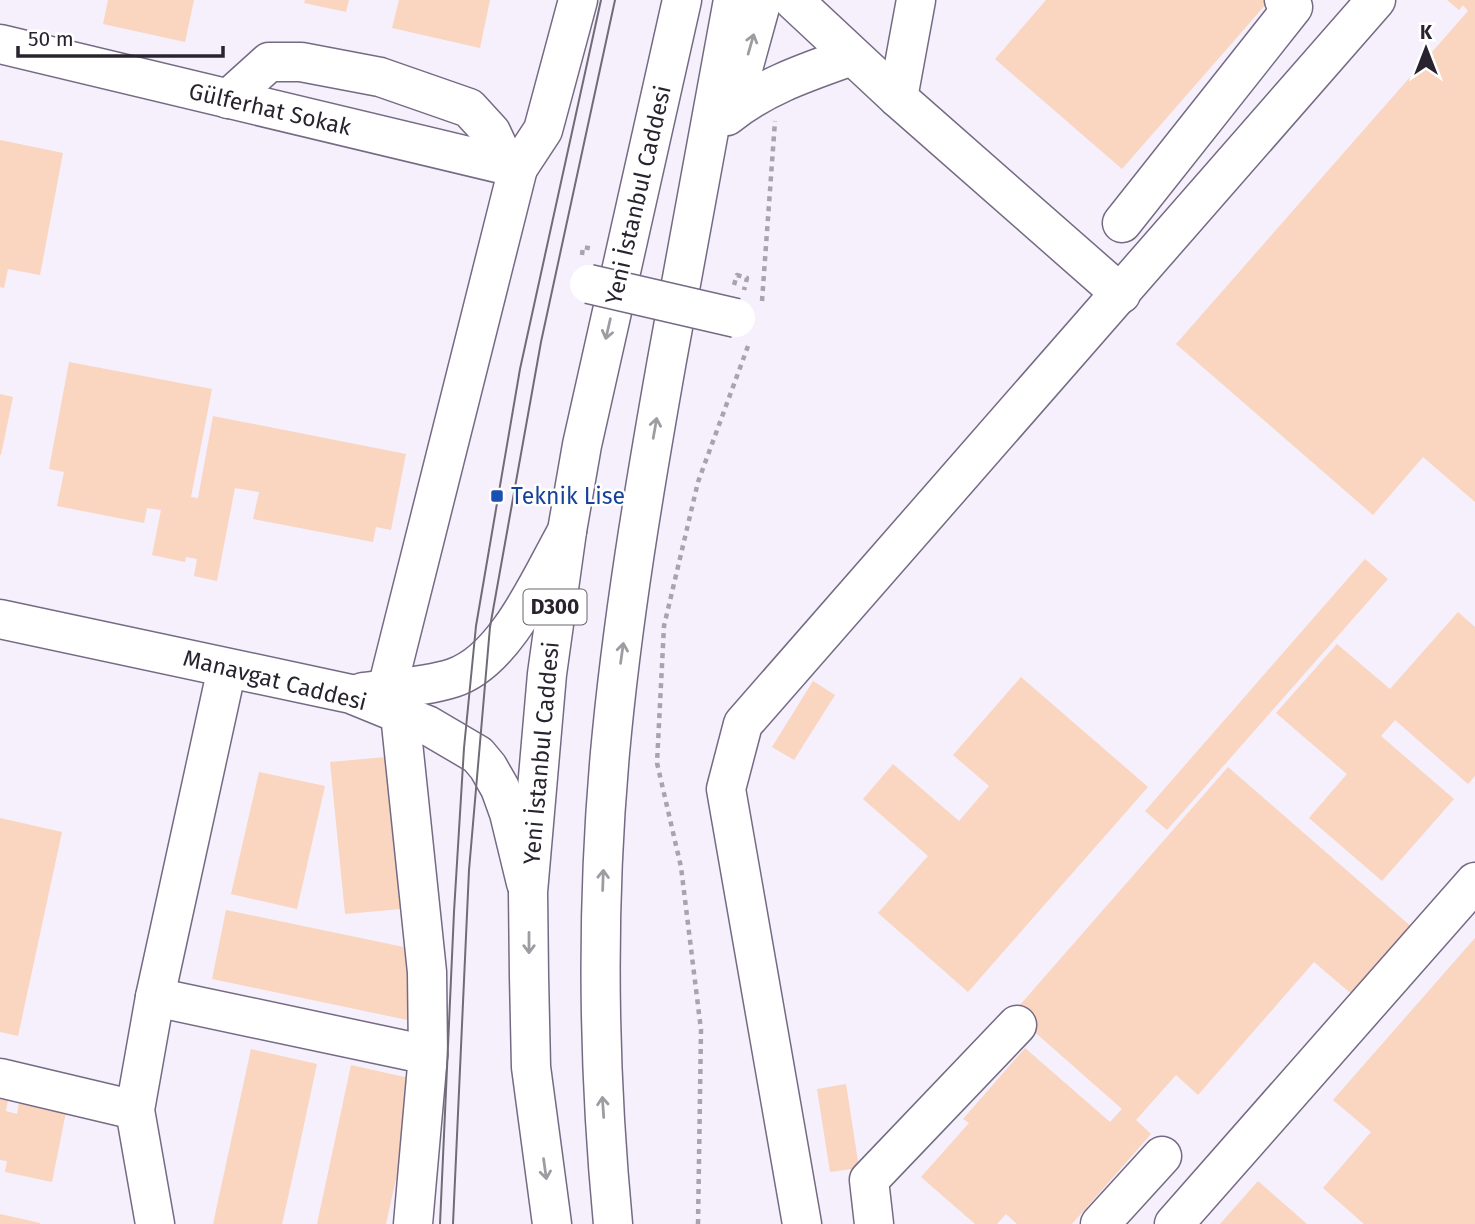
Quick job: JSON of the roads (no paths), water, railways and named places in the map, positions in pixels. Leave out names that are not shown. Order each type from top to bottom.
[{"type":"main road","points":[[413,1224],[428,1055],[427,972],[380,699],[513,175],[543,130],[578,0]]},
{"type":"main road","points":[[613,1224],[602,1088],[600,992],[609,765],[640,520],[733,0]]},
{"type":"main road","points":[[700,175],[727,116],[762,0]]},
{"type":"main road","points":[[793,0],[898,99],[1121,293]]},
{"type":"main road","points":[[898,99],[916,0]]},
{"type":"main road","points":[[1122,223],[1293,7],[1284,0]]},
{"type":"main road","points":[[802,1224],[726,789],[743,724],[1376,0]]},
{"type":"main road","name":"Yeni İstanbul Caddesi","points":[[552,1224],[531,1067],[528,892],[547,674],[567,531],[590,406],[677,11]]},
{"type":"main road","name":"Gülferhat Sokak","points":[[0,44],[228,99],[513,175]]},
{"type":"main road","points":[[727,116],[746,101],[778,84],[852,56]]},
{"type":"main road","points":[[228,99],[269,62],[301,62],[380,77],[469,108],[491,132],[513,175]]},
{"type":"main road","points":[[589,284],[749,322]]},
{"type":"main road","points":[[380,699],[453,678],[486,660],[512,626],[567,531]]},
{"type":"main road","name":"Manavgat Caddesi","points":[[0,619],[380,699],[478,755],[488,767],[500,788],[509,813],[528,892]]},
{"type":"main road","points":[[155,1224],[135,1110],[155,997],[227,668]]},
{"type":"main road","points":[[1174,1224],[1475,882]]},
{"type":"main road","points":[[155,997],[428,1055]]},
{"type":"main road","points":[[874,1224],[869,1180],[1017,1025]]},
{"type":"main road","points":[[0,1078],[135,1110]]},
{"type":"main road","points":[[1100,1224],[1162,1156]]},
{"type":"tram line","points":[[440,1224],[454,912],[464,748],[476,626],[520,369],[601,0]]},
{"type":"tram line","points":[[453,1224],[469,870],[490,627],[541,342],[615,0]]},
{"type":"place","name":"Teknik Lise","points":[[497,496]]}]
